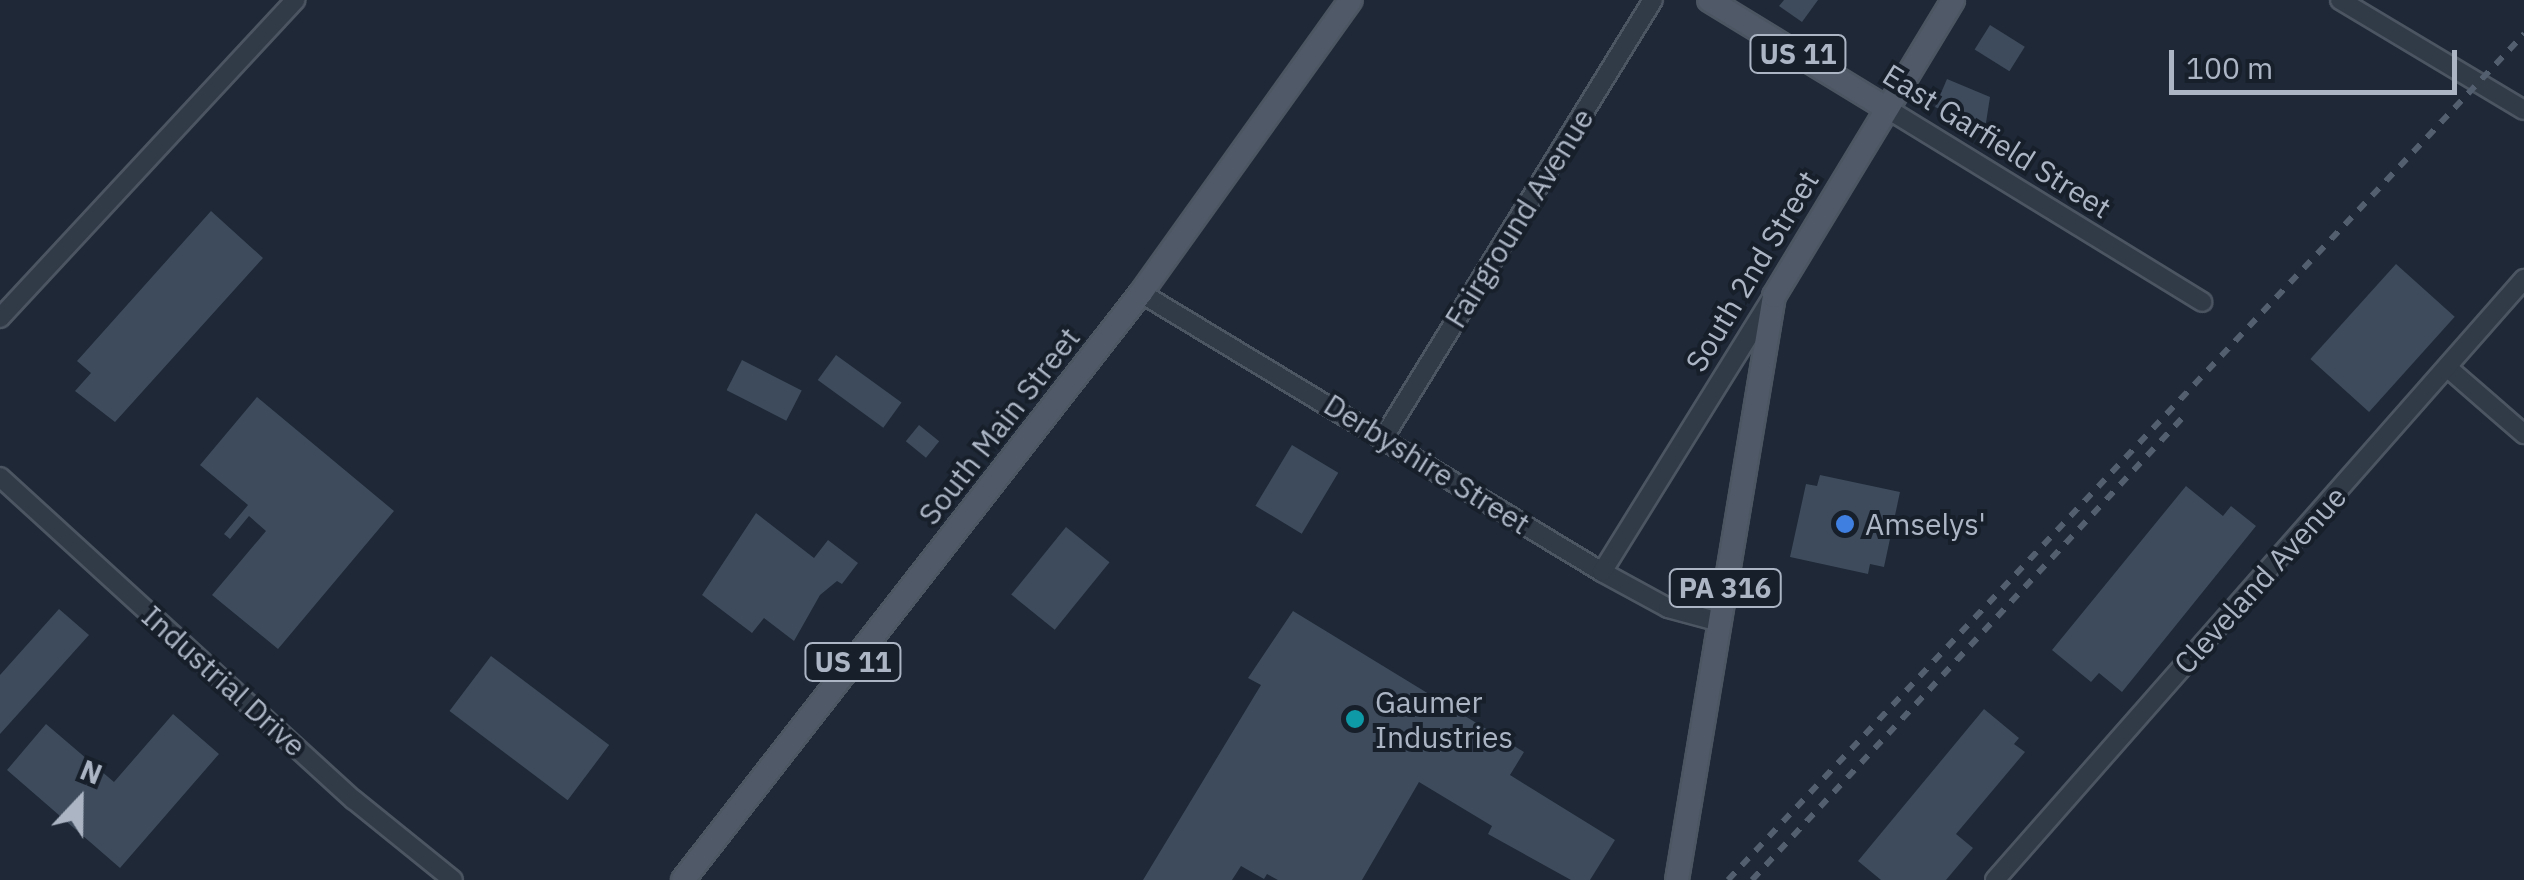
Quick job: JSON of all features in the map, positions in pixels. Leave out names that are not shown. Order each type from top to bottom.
[{"type":"main road","name":"South Main Street","points":[[683,880],[1141,293],[1350,0]]},
{"type":"main road","name":"East Garfield Street","points":[[1710,0],[1886,108]]},
{"type":"main road","name":"South 2nd Street","points":[[1774,296],[1954,0]]},
{"type":"main road","name":"PA 316","points":[[1677,880],[1774,296]]},
{"type":"street","points":[[0,318],[294,0]]},
{"type":"street","name":"Fairground Avenue","points":[[1384,437],[1653,0]]},
{"type":"street","points":[[2340,0],[2524,110]]},
{"type":"street","name":"East Garfield Street","points":[[1886,108],[2202,302]]},
{"type":"street","name":"Cleveland Avenue","points":[[1995,880],[2524,279]]},
{"type":"street","name":"Derbyshire Street","points":[[1141,293],[1602,572],[1668,608],[1720,622]]},
{"type":"street","name":"South 2nd Street","points":[[1602,572],[1774,296]]},
{"type":"street","points":[[2448,368],[2524,434]]},
{"type":"street","name":"Industrial Drive","points":[[0,477],[354,800],[453,880]]},
{"type":"building","points":[[1784,0],[1818,0],[1802,22],[1779,6]]},
{"type":"building","points":[[1990,25],[2025,47],[2009,71],[1975,50]]},
{"type":"building","points":[[1947,79],[1990,97],[1985,129],[1935,107]]},
{"type":"building","points":[[211,211],[263,258],[115,422],[75,391],[91,373],[77,361]]},
{"type":"building","points":[[2396,264],[2455,317],[2369,412],[2310,359]]},
{"type":"building","points":[[836,355],[902,403],[883,428],[818,380]]},
{"type":"building","points":[[742,360],[802,390],[786,421],[727,390]]},
{"type":"building","points":[[257,397],[394,511],[278,649],[212,595],[266,531],[249,516],[230,539],[224,534],[248,505],[200,465]]},
{"type":"building","points":[[919,425],[939,441],[926,458],[906,441]]},
{"type":"building","points":[[1292,445],[1338,473],[1302,534],[1255,506]]},
{"type":"building","name":"Amselys'","points":[[1820,475],[1900,492],[1884,567],[1870,564],[1868,574],[1790,557],[1806,484],[1817,486]]},
{"type":"building","points":[[2186,486],[2223,516],[2231,506],[2256,526],[2122,692],[2099,673],[2091,682],[2052,650]]},
{"type":"building","points":[[756,513],[814,558],[828,540],[858,563],[842,584],[837,581],[820,595],[794,641],[764,618],[752,633],[702,595]]},
{"type":"building","points":[[1066,527],[1110,562],[1055,630],[1011,595]]},
{"type":"building","points":[[59,609],[89,635],[0,734],[0,675]]},
{"type":"building","name":"Gaumer Industries","points":[[1293,611],[1524,752],[1510,775],[1615,840],[1590,880],[1571,880],[1488,834],[1492,826],[1419,782],[1362,880],[1278,880],[1267,874],[1264,879],[1241,866],[1232,880],[1143,880],[1261,685],[1248,678]]},
{"type":"building","points":[[491,656],[609,745],[568,800],[449,711]]},
{"type":"building","points":[[1984,709],[2019,738],[2014,744],[2025,752],[1956,834],[1973,848],[1946,880],[1881,880],[1858,861]]},
{"type":"building","points":[[173,714],[219,754],[120,868],[7,770],[46,724],[114,782]]},
{"type":"railway","points":[[1728,880],[2524,34]]},
{"type":"railway","points":[[1752,880],[2185,415]]},
{"type":"place","name":"Amselys'","points":[[1845,524]]},
{"type":"place","name":"Gaumer Industries","points":[[1355,719]]}]
